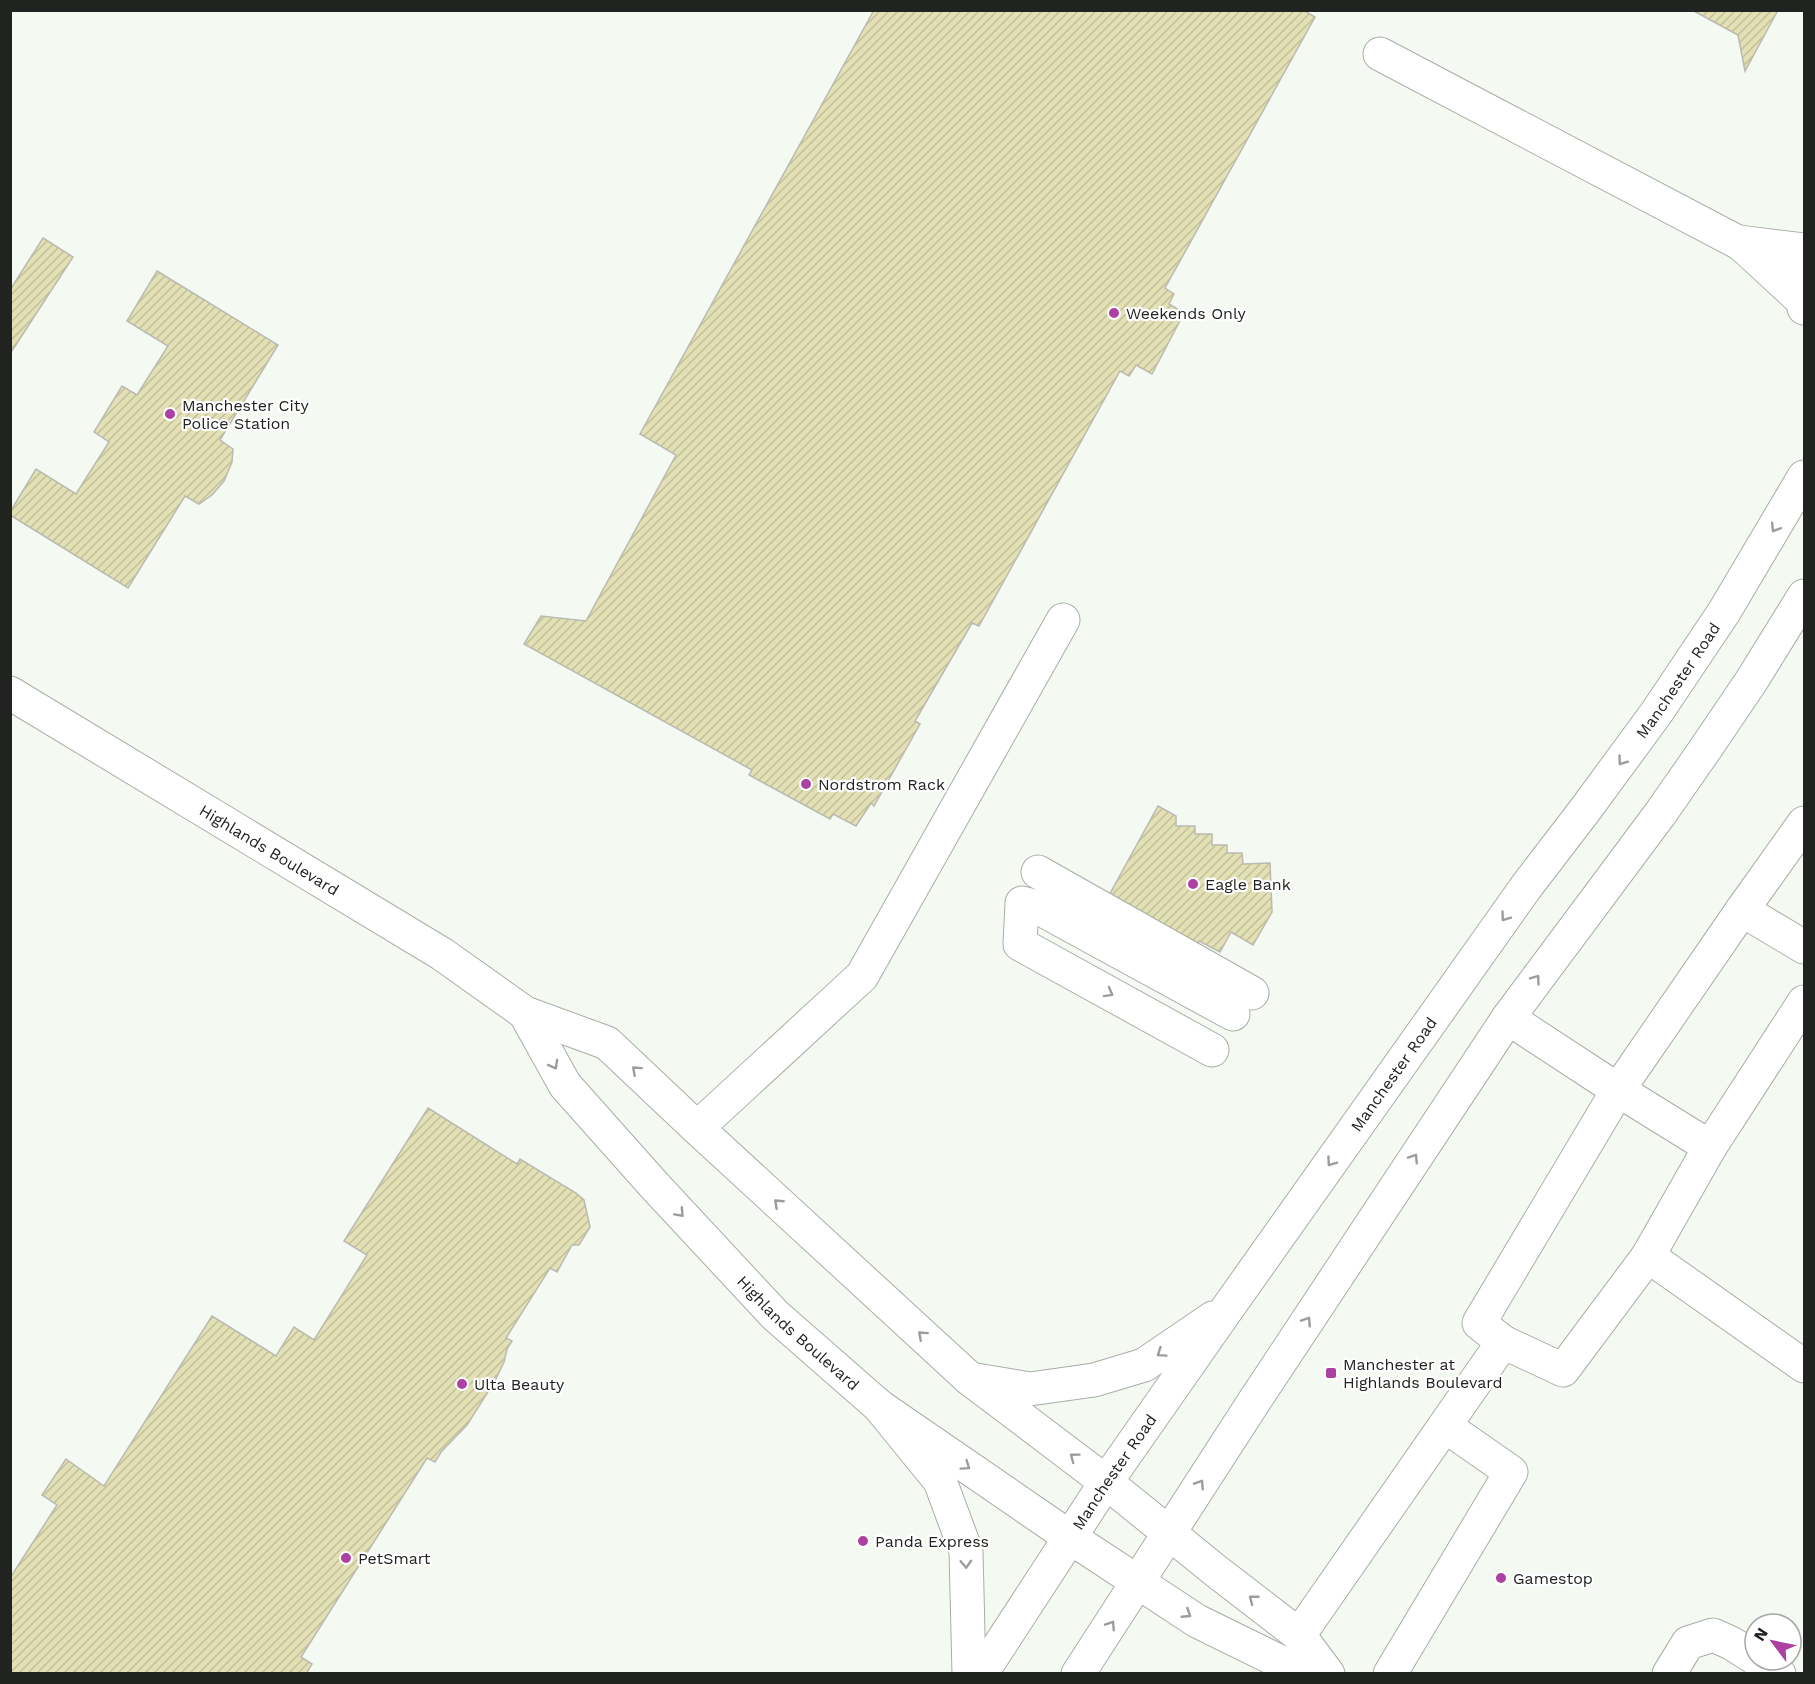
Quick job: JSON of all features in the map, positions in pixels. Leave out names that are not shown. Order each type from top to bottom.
[{"type":"main road","points":[[1380,54],[1804,277]]},
{"type":"main road","points":[[1738,242],[1804,250]]},
{"type":"main road","points":[[1738,242],[1803,301],[1804,308]]},
{"type":"main road","name":"Manchester Road","points":[[981,1674],[1106,1482],[1227,1309],[1526,887],[1657,712],[1724,612],[1804,477]]},
{"type":"main road","points":[[1078,1674],[1508,1018],[1666,804],[1800,612]]},
{"type":"main road","points":[[697,1128],[862,976],[1063,620]]},
{"type":"main road","name":"Highlands Boulevard","points":[[10,693],[442,954],[525,1013],[607,1043],[970,1379],[1106,1482],[1299,1635],[1328,1674]]},
{"type":"main road","points":[[1804,823],[1618,1090],[1479,1323],[1503,1342],[1563,1370],[1648,1256],[1710,1147],[1804,1002]]},
{"type":"main road","points":[[1028,895],[1037,907],[1233,1019]]},
{"type":"main road","points":[[1742,909],[1804,947]]},
{"type":"main road","name":"Highlands Boulevard","points":[[525,1013],[565,1085],[654,1185],[775,1315],[879,1406],[1138,1583],[1266,1665],[1305,1674]]},
{"type":"main road","points":[[1508,1018],[1710,1147]]},
{"type":"main road","points":[[1648,1256],[1804,1366]]},
{"type":"main road","points":[[970,1379],[1030,1389],[1094,1380],[1144,1365],[1227,1309]]},
{"type":"main road","points":[[1299,1635],[1503,1342]]},
{"type":"main road","points":[[879,1406],[940,1481],[966,1551],[969,1674]]},
{"type":"main road","points":[[1390,1674],[1511,1472],[1445,1426]]},
{"type":"main road","points":[[1669,1674],[1688,1643],[1713,1635],[1743,1651]]},
{"type":"building","points":[[874,10],[1303,10],[1315,17],[1165,288],[1174,294],[1169,304],[1184,313],[1152,374],[1136,365],[1129,376],[1120,371],[979,626],[972,623],[915,721],[920,724],[874,806],[871,803],[856,826],[833,814],[830,819],[749,775],[752,770],[524,644],[541,616],[586,621],[676,455],[640,434]]},
{"type":"building","points":[[1692,10],[1778,10],[1745,71],[1738,35]]},
{"type":"building","points":[[43,238],[73,257],[10,354],[10,290]]},
{"type":"building","name":"Manchester City Police Station","points":[[157,271],[278,345],[220,440],[233,449],[232,462],[224,481],[212,495],[199,504],[185,496],[128,588],[10,515],[10,512],[36,469],[76,494],[109,442],[94,432],[122,386],[137,395],[168,346],[127,321]]},
{"type":"building","name":"Eagle Bank","points":[[1158,806],[1176,816],[1176,826],[1195,826],[1195,834],[1212,834],[1212,845],[1227,845],[1227,853],[1242,853],[1243,864],[1270,863],[1272,912],[1253,945],[1231,932],[1220,952],[1199,941],[1196,948],[1107,899]]},
{"type":"building","points":[[428,1108],[517,1164],[520,1159],[576,1193],[584,1200],[590,1227],[579,1245],[572,1245],[557,1272],[550,1268],[506,1338],[512,1341],[507,1349],[504,1362],[495,1381],[467,1425],[441,1452],[435,1462],[427,1458],[301,1657],[312,1664],[306,1674],[10,1674],[10,1578],[57,1505],[42,1495],[66,1459],[104,1486],[212,1316],[276,1356],[294,1327],[314,1340],[367,1255],[344,1241]]},
{"type":"place","name":"Weekends Only","points":[[1114,313]]},
{"type":"place","name":"Manchester City Police Station","points":[[170,414]]},
{"type":"place","name":"Nordstrom Rack","points":[[806,784]]},
{"type":"place","name":"Eagle Bank","points":[[1193,884]]},
{"type":"place","name":"Manchester at Highlands Boulevard","points":[[1331,1373]]},
{"type":"place","name":"Ulta Beauty","points":[[462,1384]]},
{"type":"place","name":"Panda Express","points":[[863,1541]]},
{"type":"place","name":"PetSmart","points":[[346,1558]]},
{"type":"place","name":"Gamestop","points":[[1501,1578]]}]
